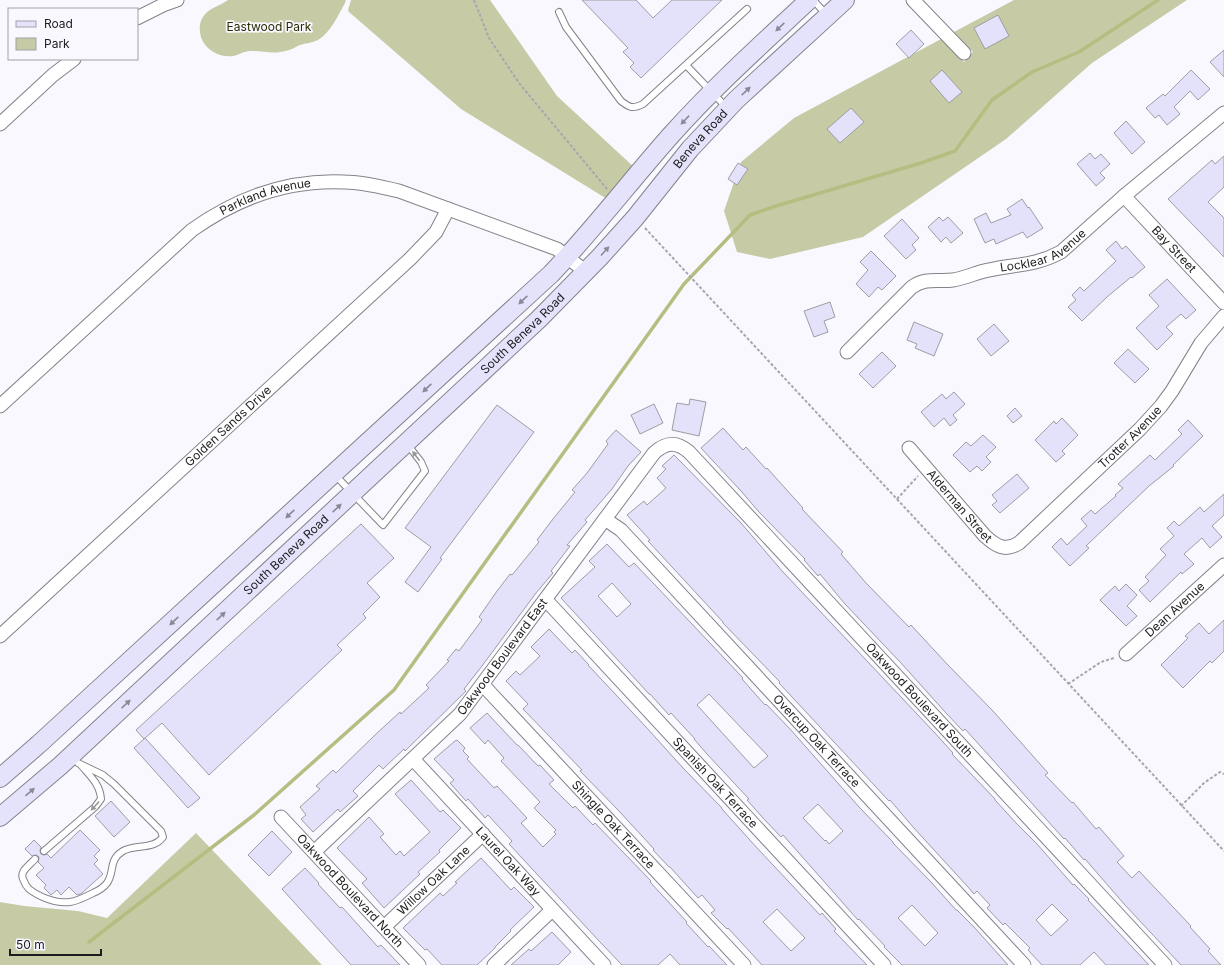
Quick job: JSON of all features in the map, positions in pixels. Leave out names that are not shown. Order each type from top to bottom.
[{"type":"main road","name":"Beneva Road","points":[[551,274],[582,242],[672,134],[712,92],[809,0]]},
{"type":"main road","name":"Beneva Road","points":[[568,290],[635,218],[690,149],[728,109],[845,0]]},
{"type":"main road","name":"South Beneva Road","points":[[0,778],[39,744],[551,274]]},
{"type":"main road","name":"South Beneva Road","points":[[0,817],[75,759],[352,493],[540,319],[568,290]]},
{"type":"street","points":[[138,18],[177,0]]},
{"type":"street","points":[[913,0],[964,53]]},
{"type":"street","points":[[0,124],[53,75],[73,60]]},
{"type":"street","name":"Locklear Avenue","points":[[847,352],[912,287],[917,284],[933,280],[953,280],[990,270],[1032,263],[1052,256],[1068,246],[1124,196],[1224,113]]},
{"type":"street","name":"Parkland Avenue","points":[[0,406],[175,244],[206,220],[231,206],[262,193],[289,186],[319,182],[345,182],[376,185],[399,191],[557,249],[586,272]]},
{"type":"street","name":"Bay Street","points":[[1124,196],[1224,303]]},
{"type":"street","name":"Golden Sands Drive","points":[[0,636],[410,260],[436,232],[448,209]]},
{"type":"street","name":"Trotter Avenue","points":[[1019,543],[1140,429],[1161,406],[1172,391],[1201,343],[1224,316]]},
{"type":"street","name":"Oakwood Boulevard East","points":[[314,852],[460,714],[654,453],[669,444]]},
{"type":"street","name":"Oakwood Boulevard South","points":[[669,444],[678,445],[689,452],[1165,965]]},
{"type":"street","name":"Alderman Street","points":[[909,448],[992,543],[1006,548],[1012,547],[1019,543]]},
{"type":"street","name":"Overcup Oak Terrace","points":[[605,519],[621,530],[1024,965]]},
{"type":"street","name":"Dean Avenue","points":[[1126,654],[1224,565]]},
{"type":"street","name":"Spanish Oak Terrace","points":[[546,600],[884,965]]},
{"type":"street","name":"Shingle Oak Terrace","points":[[483,685],[744,965]]},
{"type":"street","name":"Laurel Oak Way","points":[[413,759],[604,965]]},
{"type":"street","name":"Oakwood Boulevard North","points":[[281,817],[419,965]]},
{"type":"street","name":"Willow Oak Lane","points":[[384,927],[483,834]]},
{"type":"street","points":[[494,965],[552,910]]},
{"type":"lane","points":[[813,0],[828,16]]},
{"type":"lane","points":[[559,12],[566,27],[621,101],[630,107],[636,108],[643,104],[747,9]]},
{"type":"lane","points":[[686,65],[728,109]]},
{"type":"lane","points":[[334,474],[383,525],[424,470],[421,462],[406,443]]},
{"type":"lane","points":[[44,851],[95,807],[101,799],[97,784],[75,759]]},
{"type":"lane","points":[[35,859],[22,873],[22,878],[28,888],[41,896],[57,901],[68,902],[80,900],[107,883],[117,855],[124,850],[145,847],[163,837],[162,831],[114,784],[103,775],[75,759]]},
{"type":"path","points":[[474,0],[489,38],[519,83],[616,200]]},
{"type":"path","points":[[635,218],[1224,851]]},
{"type":"path","points":[[897,499],[918,476],[928,471]]},
{"type":"path","points":[[1068,684],[1101,662],[1126,654]]},
{"type":"path","points":[[1181,806],[1204,783],[1220,772],[1224,774]]},
{"type":"green space","name":"Eastwood Park","points":[[228,0],[346,0],[330,29],[314,42],[300,45],[290,50],[274,53],[248,51],[235,55],[223,56],[209,49],[203,42],[200,24],[205,14]]},
{"type":"green space","points":[[351,0],[490,0],[557,96],[635,168],[607,199],[461,109],[349,12],[348,10]]},
{"type":"green space","points":[[1014,0],[1187,0],[1092,63],[1006,139],[863,237],[770,259],[737,252],[724,211],[741,162],[794,118],[941,39],[964,62],[973,52],[954,32]]},
{"type":"green space","points":[[196,833],[322,965],[0,965],[0,902],[24,906],[78,911],[107,918]]},
{"type":"building","points":[[582,0],[636,0],[653,18],[672,0],[722,0],[641,78],[630,67],[634,63],[623,52],[628,48]]},
{"type":"building","points":[[998,15],[1009,36],[985,49],[974,28]]},
{"type":"building","points":[[911,30],[924,44],[909,58],[896,44]]},
{"type":"building","points":[[1224,50],[1224,77],[1210,62]]},
{"type":"building","points":[[942,70],[962,92],[949,103],[930,81]]},
{"type":"building","points":[[1191,70],[1210,89],[1198,100],[1190,91],[1174,107],[1180,114],[1167,125],[1159,115],[1155,118],[1146,108],[1163,94],[1165,96]]},
{"type":"building","points":[[851,108],[864,122],[840,143],[827,129]]},
{"type":"building","points":[[1126,121],[1145,142],[1132,154],[1114,133]]},
{"type":"building","points":[[1090,153],[1095,159],[1101,154],[1110,164],[1100,173],[1105,178],[1096,186],[1077,164]]},
{"type":"building","points":[[1224,156],[1224,187],[1208,202],[1224,218],[1224,257],[1168,199],[1212,160],[1215,164]]},
{"type":"building","points":[[738,163],[748,169],[737,185],[728,179]]},
{"type":"building","points":[[1022,199],[1043,228],[1027,238],[1023,232],[996,244],[994,239],[985,243],[974,219],[986,213],[991,223],[1011,215],[1007,209]]},
{"type":"building","points":[[939,217],[943,221],[948,217],[963,233],[951,243],[946,237],[941,242],[928,227]]},
{"type":"building","points":[[902,219],[919,238],[912,245],[916,250],[906,259],[884,236]]},
{"type":"building","points":[[1116,241],[1122,249],[1126,246],[1145,267],[1107,297],[1082,321],[1068,307],[1076,300],[1072,295],[1080,287],[1084,291],[1116,261],[1106,250]]},
{"type":"building","points":[[871,251],[896,276],[882,290],[878,287],[869,297],[856,284],[868,270],[860,262]]},
{"type":"building","points":[[1167,279],[1196,310],[1186,319],[1181,314],[1166,327],[1173,334],[1157,350],[1136,328],[1159,306],[1149,295]]},
{"type":"building","points":[[830,302],[835,317],[824,321],[828,332],[814,337],[804,311]]},
{"type":"building","points":[[914,322],[943,334],[934,356],[915,348],[917,344],[907,340]]},
{"type":"building","points":[[994,324],[1009,341],[991,356],[977,339]]},
{"type":"building","points":[[1128,349],[1149,369],[1135,383],[1114,363]]},
{"type":"building","points":[[882,352],[896,366],[873,388],[859,374]]},
{"type":"building","points":[[954,392],[965,404],[953,415],[957,420],[950,426],[944,418],[934,427],[921,412],[942,394],[946,399]]},
{"type":"building","points":[[690,399],[706,402],[699,436],[672,430],[677,403],[689,405]]},
{"type":"building","points":[[654,404],[663,423],[640,434],[631,415]]},
{"type":"building","points":[[497,405],[534,432],[440,558],[442,559],[418,592],[405,582],[431,547],[405,528]]},
{"type":"building","points":[[1015,408],[1022,416],[1013,423],[1007,416]]},
{"type":"building","points":[[1062,418],[1078,435],[1062,451],[1065,454],[1056,462],[1035,440],[1054,421],[1056,424]]},
{"type":"building","points":[[1188,420],[1203,436],[1173,465],[1174,466],[1149,486],[1086,546],[1089,548],[1070,566],[1052,547],[1061,538],[1067,545],[1087,526],[1081,519],[1091,510],[1095,514],[1116,496],[1115,495],[1123,488],[1118,484],[1150,455],[1155,460],[1182,434],[1178,430]]},
{"type":"building","points":[[723,428],[743,450],[746,447],[766,469],[767,468],[803,508],[802,509],[843,552],[841,554],[866,583],[909,627],[911,625],[993,711],[1048,773],[1045,775],[1072,803],[1073,802],[1096,829],[1099,827],[1124,856],[1117,862],[1132,878],[1139,871],[1191,926],[1190,927],[1210,949],[1208,951],[1221,965],[1181,965],[1125,905],[1085,859],[1084,860],[1065,838],[1064,839],[965,729],[963,731],[946,713],[845,604],[820,574],[818,576],[804,560],[805,559],[759,512],[701,448]]},
{"type":"building","points":[[616,430],[641,452],[585,520],[587,522],[567,545],[570,546],[551,571],[553,573],[536,593],[464,689],[466,691],[405,751],[404,749],[383,769],[379,765],[353,791],[358,796],[340,812],[338,809],[313,832],[301,819],[306,815],[300,807],[320,789],[316,786],[333,770],[336,773],[400,712],[401,714],[429,688],[426,685],[449,661],[447,660],[456,649],[459,651],[482,620],[479,617],[497,591],[539,542],[537,540],[575,492],[572,490],[587,473],[608,444],[606,441]]},
{"type":"building","points":[[983,435],[996,447],[986,457],[991,462],[982,471],[977,466],[970,472],[953,455],[966,442],[971,446]]},
{"type":"building","points":[[674,455],[741,523],[783,572],[934,732],[953,753],[952,754],[1149,965],[1106,965],[1094,952],[1080,965],[1042,965],[1028,950],[1030,948],[1005,923],[1003,925],[987,908],[990,905],[977,891],[974,894],[890,800],[889,801],[779,683],[780,682],[723,623],[648,541],[650,540],[627,515],[644,501],[647,505],[666,488],[657,478],[666,469],[662,466]],"holes":[[[1052,904],[1068,920],[1051,936],[1036,920]]]},
{"type":"building","points":[[1017,474],[1029,488],[1000,513],[992,505],[997,501],[992,495]]},
{"type":"building","points":[[1224,494],[1224,515],[1212,526],[1222,537],[1210,548],[1202,538],[1184,554],[1194,564],[1182,574],[1181,572],[1150,602],[1139,590],[1149,581],[1145,577],[1166,555],[1160,549],[1174,536],[1167,528],[1174,521],[1179,526],[1200,507],[1204,512]]},
{"type":"building","points":[[361,524],[394,558],[367,583],[380,597],[363,614],[366,618],[337,645],[342,650],[209,775],[162,723],[144,739],[136,730]]},
{"type":"building","points":[[607,544],[629,567],[634,563],[743,678],[742,679],[765,705],[766,704],[790,729],[860,808],[956,910],[974,927],[1008,965],[902,965],[859,919],[858,920],[783,835],[781,837],[763,818],[747,800],[749,799],[671,713],[669,715],[561,598],[595,567],[589,561]],"holes":[[[612,583],[631,604],[617,617],[598,596]],[[709,694],[768,756],[754,768],[697,705]],[[818,804],[843,831],[829,844],[803,818]],[[912,905],[938,933],[925,946],[898,918]]]},
{"type":"building","points":[[1126,584],[1137,595],[1127,606],[1137,616],[1126,626],[1100,600],[1115,586],[1119,591]]},
{"type":"building","points":[[1224,620],[1224,651],[1212,663],[1210,661],[1183,688],[1161,665],[1188,638],[1185,636],[1199,623],[1209,634]]},
{"type":"building","points":[[549,629],[572,653],[575,650],[683,768],[722,808],[758,849],[820,915],[822,913],[836,929],[834,931],[867,965],[762,965],[728,928],[727,929],[711,913],[715,910],[702,895],[698,898],[618,810],[580,771],[582,770],[523,709],[528,704],[506,681],[516,671],[520,675],[540,656],[531,647]],"holes":[[[777,909],[805,938],[791,951],[763,922]]]},
{"type":"building","points":[[487,713],[538,766],[540,765],[554,780],[549,784],[573,808],[575,806],[593,825],[595,823],[651,881],[650,882],[708,947],[709,946],[727,965],[680,965],[670,954],[658,965],[622,965],[600,942],[509,844],[512,841],[488,815],[485,818],[468,799],[466,801],[450,783],[454,780],[434,759],[457,740],[465,748],[463,751],[469,757],[467,759],[494,788],[497,786],[527,818],[521,823],[543,847],[556,834],[554,832],[556,830],[534,808],[540,802],[501,761],[504,758],[488,740],[485,744],[470,728]]},
{"type":"building","points":[[145,738],[200,798],[188,808],[134,748]]},
{"type":"building","points":[[411,780],[440,812],[443,810],[461,828],[439,850],[440,852],[418,872],[420,874],[384,908],[362,883],[367,879],[337,848],[369,817],[384,834],[380,837],[396,855],[400,851],[404,856],[430,832],[395,794]]},
{"type":"building","points":[[111,801],[130,822],[114,837],[95,816]]},
{"type":"building","points":[[80,830],[100,850],[94,856],[98,860],[94,864],[103,874],[80,894],[77,895],[69,887],[61,895],[57,890],[51,895],[44,888],[46,885],[36,875],[44,868],[38,862],[39,857],[36,855],[32,856],[25,849],[34,840],[41,847],[41,854],[47,854],[51,858]]},
{"type":"building","points":[[272,831],[292,852],[269,876],[248,855]]},
{"type":"building","points":[[481,858],[511,890],[514,887],[534,907],[477,965],[442,965],[427,949],[425,950],[403,928],[440,893],[443,896],[457,883],[455,882]]},
{"type":"building","points":[[305,868],[340,908],[342,907],[378,947],[381,945],[400,965],[351,965],[282,889]]},
{"type":"building","points":[[552,932],[571,952],[558,965],[511,965],[529,949],[531,951]]},
{"type":"waterway","points":[[89,942],[254,815],[394,690],[684,284],[750,215],[921,163],[955,151],[992,100],[1032,72],[1079,52],[1158,0]]}]
